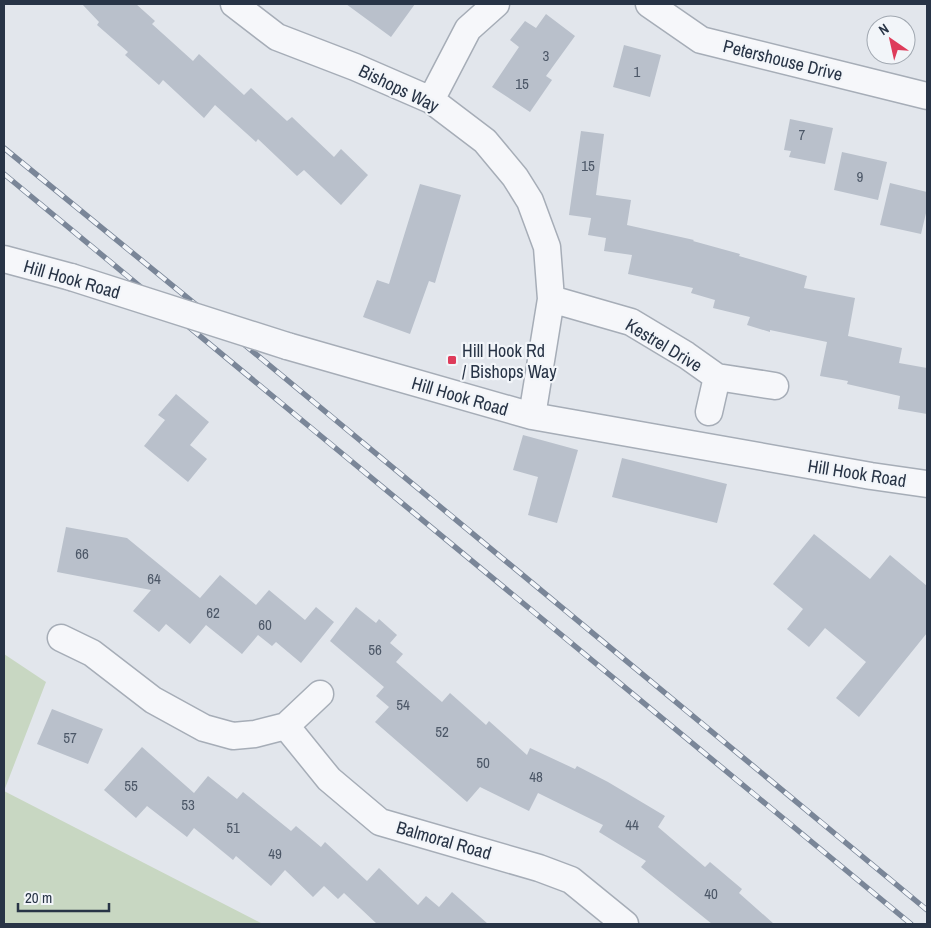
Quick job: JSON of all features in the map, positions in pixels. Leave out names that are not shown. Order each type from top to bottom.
[{"type":"street","name":"Bishops Way","points":[[234,4],[277,37],[355,67],[431,100],[485,141],[514,177],[530,201],[547,247],[551,299],[532,416]]},
{"type":"street","points":[[431,100],[468,29],[496,4]]},
{"type":"street","name":"Petershouse Drive","points":[[649,4],[701,40],[927,96]]},
{"type":"street","name":"Hill Hook Road","points":[[4,259],[71,277],[287,346],[532,416],[871,476],[927,484]]},
{"type":"street","name":"Kestrel Drive","points":[[551,299],[631,322],[717,377],[775,386]]},
{"type":"street","name":"Kestrel Drive","points":[[709,412],[717,377]]},
{"type":"street","points":[[61,638],[92,653],[152,700],[204,728],[233,736],[255,734],[286,726],[320,694]]},
{"type":"street","name":"Balmoral Road","points":[[286,726],[329,779],[380,822],[539,868],[571,880],[625,924]]},
{"type":"green space","points":[[4,654],[46,682],[4,791]]},
{"type":"green space","points":[[4,791],[263,924],[4,924]]},
{"type":"building","points":[[82,4],[136,4],[155,21],[152,24],[193,61],[199,54],[244,95],[251,88],[287,121],[292,117],[334,157],[341,149],[368,175],[341,205],[304,170],[297,176],[258,139],[256,142],[215,105],[204,118],[163,80],[159,85],[125,55],[128,52],[97,25],[99,22]]},
{"type":"building","points":[[346,4],[415,4],[391,37]]},
{"type":"building","points":[[546,14],[575,36],[546,76],[552,80],[530,112],[492,87],[519,47],[510,40],[525,21],[536,28]]},
{"type":"building","points":[[624,45],[661,55],[650,97],[613,87]]},
{"type":"building","points":[[790,119],[833,128],[825,164],[789,157],[791,151],[784,150]]},
{"type":"building","points":[[581,131],[604,134],[596,195],[631,200],[627,225],[694,240],[740,254],[739,256],[807,276],[804,288],[855,298],[848,336],[902,348],[899,363],[927,368],[927,414],[898,409],[900,396],[847,384],[848,381],[820,376],[827,342],[770,330],[770,332],[747,325],[750,317],[713,308],[715,300],[691,293],[693,288],[628,274],[632,255],[604,251],[606,238],[588,235],[591,218],[569,215]]},
{"type":"building","points":[[842,152],[887,162],[878,200],[834,190]]},
{"type":"building","points":[[890,183],[927,192],[927,209],[921,234],[880,225]]},
{"type":"building","points":[[420,184],[461,195],[435,283],[429,281],[410,334],[363,317],[377,280],[389,284]]},
{"type":"building","points":[[176,394],[209,422],[190,445],[207,459],[188,482],[144,446],[165,420],[158,415]]},
{"type":"building","points":[[523,435],[578,450],[557,523],[528,515],[538,477],[513,470]]},
{"type":"building","points":[[622,458],[727,484],[717,523],[612,497]]},
{"type":"building","points":[[66,527],[127,538],[200,598],[220,575],[256,605],[269,590],[305,620],[316,607],[334,622],[301,663],[276,642],[272,646],[258,635],[242,654],[206,625],[190,644],[166,624],[159,632],[133,611],[151,590],[57,572]]},
{"type":"building","points":[[814,534],[870,579],[890,555],[927,586],[927,633],[859,717],[836,698],[866,662],[825,628],[809,647],[787,629],[803,609],[773,584]]},
{"type":"building","points":[[356,607],[376,623],[379,619],[397,635],[390,643],[403,654],[396,662],[442,702],[450,693],[486,725],[489,721],[527,755],[530,748],[575,769],[577,766],[665,816],[658,827],[705,867],[710,862],[742,889],[739,893],[774,924],[712,924],[641,867],[646,861],[599,832],[603,825],[538,793],[529,811],[480,787],[467,802],[375,722],[389,707],[376,696],[384,687],[330,641]]},
{"type":"building","points":[[52,709],[103,729],[88,764],[37,744]]},
{"type":"building","points":[[142,747],[194,793],[208,776],[237,799],[243,792],[291,831],[296,826],[321,847],[325,842],[367,881],[379,868],[418,905],[426,896],[439,907],[452,892],[488,924],[377,924],[344,893],[338,899],[324,886],[313,897],[285,870],[271,886],[236,856],[233,860],[194,828],[187,837],[147,806],[136,818],[104,790]]},
{"type":"railway","points":[[4,148],[222,326],[927,910]]},
{"type":"railway","points":[[4,174],[911,924]]},
{"type":"place","name":"Hill Hook Rd / Bishops Way","points":[[452,360]]}]
